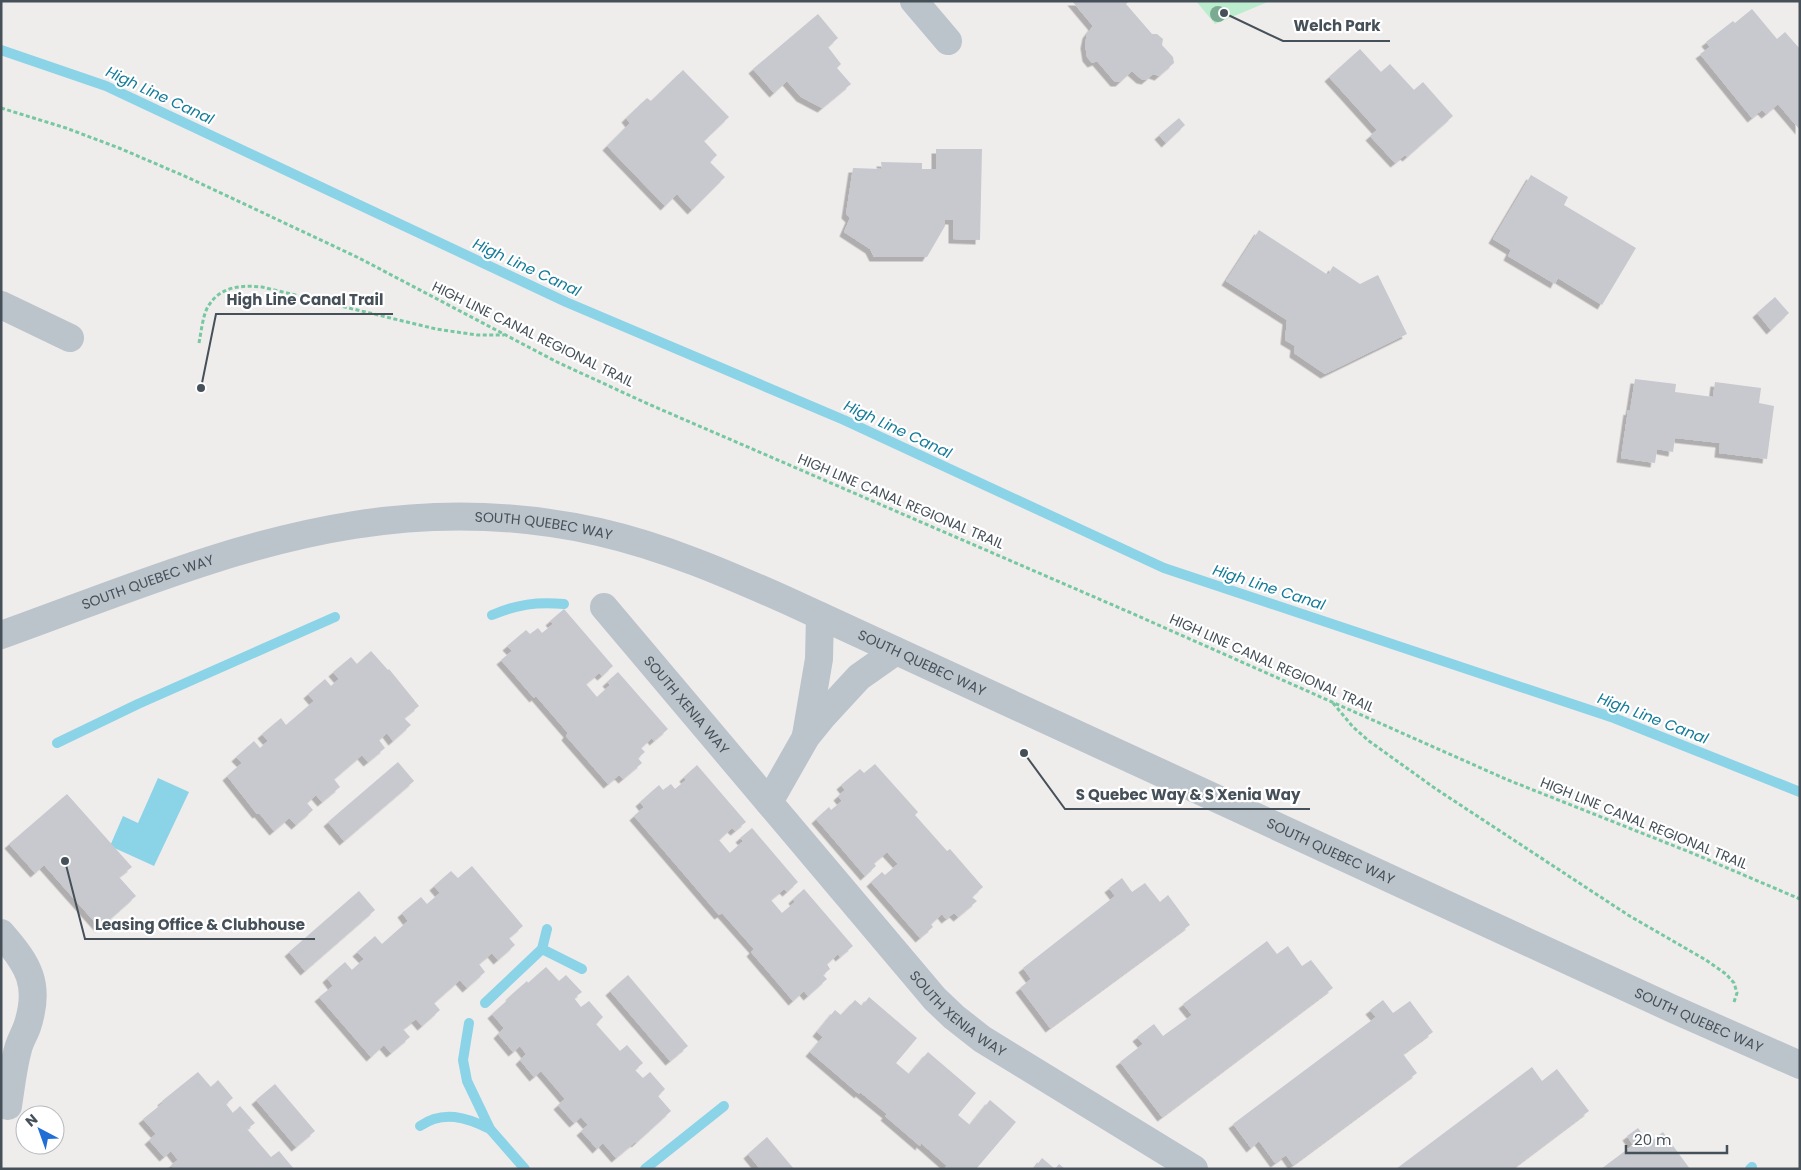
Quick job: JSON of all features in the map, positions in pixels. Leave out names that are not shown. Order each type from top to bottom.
[{"type":"street","points":[[914,1],[948,40]]},
{"type":"street","points":[[1,305],[70,338]]},
{"type":"street","name":"SOUTH QUEBEC WAY","points":[[1,635],[182,571],[275,542],[352,525],[448,516],[496,518],[548,523],[623,538],[673,553],[732,576],[1800,1065]]},
{"type":"street","name":"SOUTH XENIA WAY","points":[[604,607],[935,999],[954,1017],[993,1046],[1194,1169]]},
{"type":"street","points":[[806,737],[819,659],[820,616]]},
{"type":"street","points":[[769,802],[806,737],[859,677],[896,651]]},
{"type":"street","points":[[1,933],[23,960],[28,970],[32,991],[30,1018],[16,1055],[8,1106]]},
{"type":"path","name":"HIGH LINE CANAL REGIONAL TRAIL","points":[[1,108],[66,128],[120,148],[189,178],[271,215],[358,258],[557,362],[646,402],[1508,780],[1692,853],[1800,899]]},
{"type":"path","points":[[199,344],[208,306],[218,295],[230,288],[244,286],[271,289],[436,330],[477,335],[505,335]]},
{"type":"path","points":[[1333,702],[1353,727],[1368,741],[1428,783],[1628,915],[1706,960],[1726,974],[1734,983],[1737,993],[1723,1031]]},
{"type":"green space","points":[[1196,1],[1270,1],[1215,24]]},
{"type":"water","points":[[158,778],[189,792],[154,866],[110,846],[123,816],[138,823]]},
{"type":"building","points":[[1072,1],[1129,1],[1126,4],[1152,34],[1157,34],[1163,39],[1162,45],[1173,57],[1174,63],[1159,76],[1153,74],[1146,80],[1141,79],[1132,71],[1120,82],[1115,82],[1097,61],[1092,63],[1087,57],[1085,44],[1087,34],[1093,26]]},
{"type":"building","points":[[1752,9],[1777,39],[1785,32],[1800,49],[1800,130],[1778,104],[1766,114],[1762,110],[1752,118],[1700,54],[1710,47],[1706,42]]},
{"type":"building","points":[[818,14],[838,38],[828,47],[841,64],[837,68],[851,84],[822,108],[801,97],[787,81],[774,93],[753,69]]},
{"type":"building","points":[[1360,49],[1381,72],[1390,64],[1414,90],[1423,82],[1453,116],[1407,157],[1405,155],[1395,163],[1370,136],[1377,130],[1329,77]]},
{"type":"building","points":[[683,70],[729,117],[704,141],[717,155],[710,162],[725,177],[692,210],[677,194],[665,206],[607,146],[630,123],[626,118],[647,98],[651,101]]},
{"type":"building","points":[[1179,118],[1185,125],[1166,143],[1159,135]]},
{"type":"building","points":[[936,149],[982,149],[980,240],[953,239],[953,220],[945,220],[945,226],[927,257],[874,257],[870,249],[844,232],[850,218],[846,214],[853,168],[882,169],[881,162],[922,163],[922,169],[936,169]]},
{"type":"building","points":[[1531,175],[1568,197],[1564,205],[1636,248],[1602,305],[1558,278],[1555,284],[1508,256],[1511,250],[1493,239]]},
{"type":"building","points":[[1259,230],[1328,275],[1333,266],[1360,284],[1378,275],[1407,334],[1325,374],[1294,353],[1295,346],[1285,340],[1287,320],[1226,281]]},
{"type":"building","points":[[1775,297],[1789,313],[1771,330],[1757,313]]},
{"type":"building","points":[[1635,379],[1676,384],[1675,392],[1713,397],[1715,382],[1761,388],[1759,403],[1774,406],[1767,459],[1719,453],[1720,443],[1675,438],[1673,452],[1657,449],[1655,463],[1621,458]]},
{"type":"building","points":[[564,609],[613,666],[602,676],[599,673],[586,684],[597,697],[610,685],[607,682],[618,672],[668,729],[654,741],[652,738],[641,748],[645,752],[638,758],[642,763],[623,779],[619,775],[608,784],[566,736],[568,733],[501,660],[512,651],[507,646],[526,630],[530,634],[538,628],[542,633],[553,624],[550,621]]},
{"type":"building","points":[[371,651],[389,669],[419,706],[404,718],[411,725],[393,741],[387,733],[379,740],[385,748],[368,762],[362,755],[334,779],[340,787],[322,802],[316,795],[307,803],[313,810],[296,825],[289,818],[274,831],[259,813],[257,814],[227,776],[242,763],[236,757],[254,741],[260,748],[268,741],[262,734],[281,718],[286,725],[314,701],[308,694],[325,679],[331,686],[339,679],[333,672],[351,657],[357,664]]},
{"type":"building","points":[[398,762],[414,781],[344,841],[328,822]]},
{"type":"building","points":[[875,764],[918,812],[915,815],[947,851],[950,849],[983,887],[972,897],[977,901],[958,917],[954,913],[946,919],[942,914],[931,924],[933,927],[920,938],[871,882],[882,872],[885,875],[898,864],[887,852],[874,863],[876,866],[865,876],[816,819],[829,807],[831,810],[842,801],[838,796],[845,790],[841,785],[860,769],[864,773]]},
{"type":"building","points":[[697,765],[746,822],[735,831],[732,828],[719,840],[730,853],[743,841],[740,838],[752,828],[798,882],[787,892],[784,889],[771,900],[782,913],[795,902],[793,899],[804,889],[853,946],[840,957],[838,954],[827,964],[830,969],[823,975],[827,979],[808,996],[804,991],[793,1001],[751,952],[754,949],[722,913],[719,915],[634,816],[644,807],[640,802],[659,785],[663,790],[671,784],[675,789],[686,780],[684,777]]},
{"type":"building","points":[[67,794],[132,867],[119,877],[136,896],[100,928],[44,865],[35,873],[9,844]]},
{"type":"building","points":[[472,866],[523,926],[509,938],[515,945],[498,960],[492,953],[479,964],[485,972],[467,988],[460,980],[434,1003],[440,1010],[422,1026],[416,1019],[403,1029],[410,1037],[391,1053],[384,1045],[371,1057],[319,997],[333,986],[327,978],[345,962],[352,970],[364,959],[357,952],[375,936],[382,944],[408,921],[402,913],[421,897],[427,904],[440,893],[434,886],[451,871],[458,878]]},
{"type":"building","points":[[1122,878],[1132,892],[1145,883],[1160,902],[1168,895],[1190,925],[1050,1028],[1020,988],[1031,979],[1023,968],[1115,896],[1109,888]]},
{"type":"building","points":[[359,891],[375,910],[305,971],[289,952]]},
{"type":"building","points":[[1267,941],[1277,954],[1288,946],[1302,966],[1311,960],[1333,988],[1162,1117],[1120,1062],[1143,1044],[1137,1037],[1154,1024],[1163,1036],[1192,1015],[1183,1004]]},
{"type":"building","points":[[546,967],[559,981],[566,975],[582,992],[574,998],[581,1007],[589,1001],[603,1017],[596,1024],[620,1051],[627,1045],[643,1063],[635,1070],[643,1078],[650,1072],[665,1089],[658,1096],[671,1111],[636,1143],[616,1158],[603,1143],[597,1149],[581,1131],[588,1125],[581,1117],[574,1123],[558,1105],[565,1099],[541,1071],[534,1077],[520,1060],[526,1054],[520,1046],[513,1052],[498,1034],[504,1028],[492,1014],[527,981],[528,983]]},
{"type":"building","points":[[628,975],[688,1046],[670,1061],[610,991]]},
{"type":"building","points":[[869,997],[917,1038],[896,1063],[909,1074],[928,1052],[976,1093],[958,1115],[970,1125],[990,1100],[1016,1122],[976,1169],[947,1169],[945,1167],[947,1166],[921,1143],[920,1146],[885,1116],[887,1114],[860,1092],[859,1094],[810,1052],[823,1037],[817,1032],[835,1010],[841,1015],[855,1000],[862,1006]]},
{"type":"building","points":[[1383,1000],[1393,1013],[1410,1001],[1433,1032],[1403,1054],[1417,1073],[1293,1165],[1286,1155],[1275,1163],[1259,1141],[1251,1148],[1233,1124],[1376,1017],[1370,1010]]},
{"type":"building","points":[[1532,1067],[1542,1081],[1557,1069],[1589,1111],[1512,1169],[1396,1169]]},
{"type":"building","points":[[198,1072],[211,1087],[218,1080],[233,1098],[226,1104],[233,1113],[240,1106],[255,1123],[247,1129],[271,1157],[279,1151],[294,1169],[174,1169],[171,1165],[178,1160],[171,1151],[164,1157],[149,1140],[156,1134],[143,1119]]},
{"type":"building","points":[[275,1084],[315,1131],[296,1147],[256,1100]]},
{"type":"building","points":[[1638,1128],[1649,1143],[1663,1132],[1690,1169],[1601,1169],[1633,1145],[1627,1136]]},
{"type":"building","points":[[767,1137],[794,1169],[760,1169],[748,1154]]},
{"type":"building","points":[[1042,1158],[1055,1169],[1034,1169]]},
{"type":"building","points":[[1059,1164],[1065,1169],[1055,1169]]},
{"type":"waterway","name":"High Line Canal","points":[[1,50],[106,86],[566,302],[844,420],[1164,568],[1614,718],[1800,792]]},
{"type":"waterway","points":[[492,615],[510,608],[527,605],[545,603],[564,604]]},
{"type":"waterway","points":[[57,743],[138,704],[335,617]]},
{"type":"waterway","points":[[485,1003],[542,949],[547,929]]},
{"type":"waterway","points":[[542,949],[582,969]]},
{"type":"waterway","points":[[469,1023],[463,1060],[467,1081],[490,1129],[525,1169]]},
{"type":"waterway","points":[[645,1169],[724,1106]]},
{"type":"waterway","points":[[420,1126],[437,1118],[455,1117],[472,1121],[490,1129]]},
{"type":"place","name":"Welch Park","points":[[1224,13]]},
{"type":"place","name":"High Line Canal Trail","points":[[201,388]]},
{"type":"place","name":"S Quebec Way & S Xenia Way","points":[[1024,753]]},
{"type":"place","name":"Leasing Office & Clubhouse","points":[[65,861]]}]
